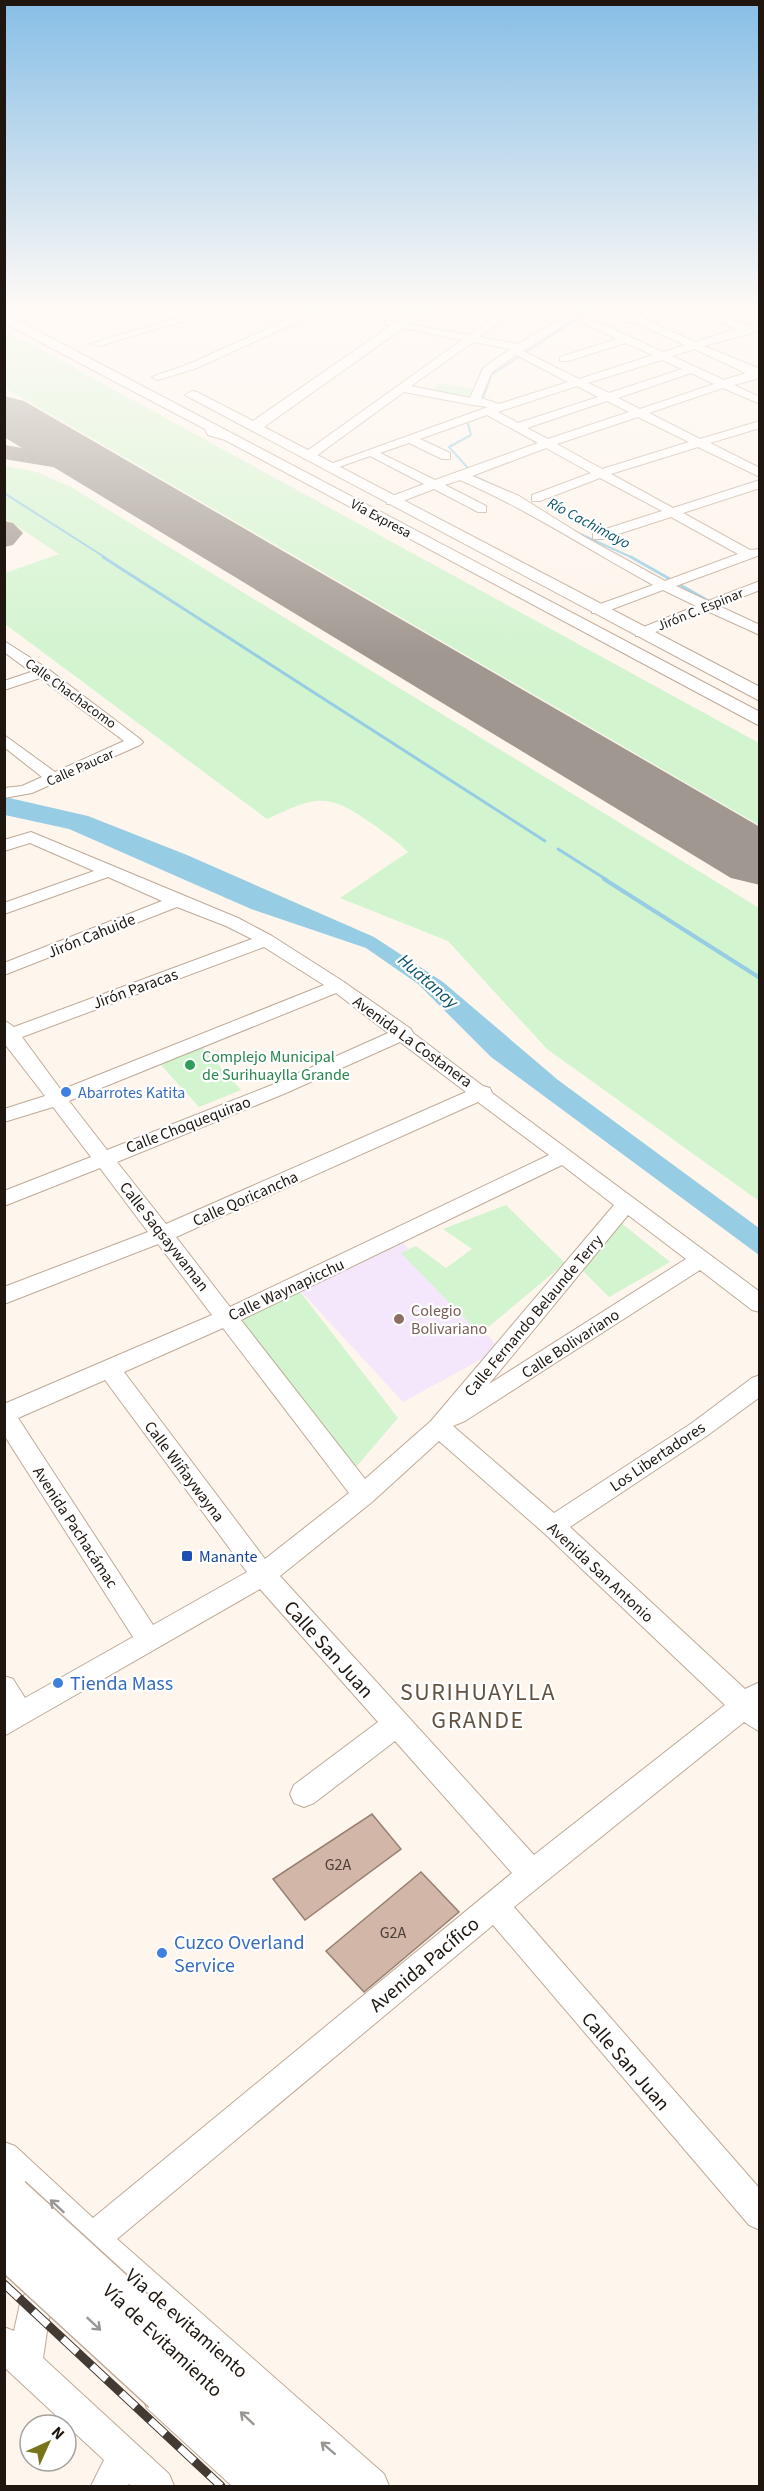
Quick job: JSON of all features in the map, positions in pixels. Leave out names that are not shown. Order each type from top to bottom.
[{"type":"highway","name":"Vía de Evitamiento","points":[[6,2198],[175,2375],[270,2487]]},
{"type":"highway","name":"Vía de Evitamiento","points":[[175,2375],[321,2487]]},
{"type":"main road","name":"Vía Expresa","points":[[225,422],[308,456],[759,695]]},
{"type":"main road","name":"Vía Expresa","points":[[227,422],[759,712]]},
{"type":"main road","name":"Vía Expresa","points":[[228,422],[236,427]]},
{"type":"main road","name":"Vía Expresa","points":[[228,422],[445,552],[759,720]]},
{"type":"main road","points":[[236,427],[243,422]]},
{"type":"main road","points":[[436,536],[471,544]]},
{"type":"main road","points":[[436,536],[445,552]]},
{"type":"main road","points":[[532,576],[546,595]]},
{"type":"main road","points":[[507,585],[546,595]]},
{"type":"main road","name":"Vía Expresa","points":[[546,595],[759,703]]},
{"type":"street","points":[[308,456],[355,422]]},
{"type":"street","points":[[328,467],[409,438],[444,422]]},
{"type":"street","points":[[511,422],[601,474],[755,553]]},
{"type":"street","points":[[518,427],[533,422]]},
{"type":"street","points":[[391,501],[611,422]]},
{"type":"street","points":[[662,422],[759,473]]},
{"type":"street","points":[[536,498],[601,474],[759,424]]},
{"type":"street","points":[[409,438],[446,456]]},
{"type":"street","points":[[370,452],[482,509]]},
{"type":"street","points":[[468,473],[578,539],[670,583],[759,631]]},
{"type":"street","points":[[598,536],[759,484]]},
{"type":"street","points":[[597,610],[755,553]]},
{"type":"street","name":"Jirón C. Espinar","points":[[640,633],[759,585]]},
{"type":"street","name":"Calle Chachacomo","points":[[4,645],[135,741],[134,743]]},
{"type":"street","points":[[4,686],[43,672]]},
{"type":"street","points":[[4,739],[52,778]]},
{"type":"street","name":"Calle Paucar","points":[[4,793],[26,790],[134,743]]},
{"type":"street","name":"Avenida La Costanera","points":[[4,846],[31,837],[111,870],[177,901],[232,922],[266,940],[339,986],[405,1033],[759,1304]]},
{"type":"street","points":[[4,909],[111,870]]},
{"type":"street","name":"Jirón Cahuide","points":[[4,970],[177,901]]},
{"type":"street","name":"Jirón Paracas","points":[[7,1032],[266,940]]},
{"type":"street","points":[[4,1116],[57,1099],[339,986]]},
{"type":"street","name":"Calle Saqsaywaman","points":[[7,1032],[364,1495]]},
{"type":"street","name":"Calle Choquequirao","points":[[4,1199],[103,1157],[279,1089],[405,1033]]},
{"type":"street","name":"Calle Qoricancha","points":[[4,1296],[163,1234],[483,1092]]},
{"type":"street","name":"Calle Waynapicchu","points":[[4,1414],[108,1367],[228,1317],[564,1156]]},
{"type":"street","name":"Calle Fernando Belaunde Terry","points":[[439,1427],[627,1203]]},
{"type":"street","name":"Calle Bolivariano","points":[[439,1427],[702,1259]]},
{"type":"street","name":"Calle Wiñaywayna","points":[[108,1367],[263,1575]]},
{"type":"street","name":"Los Libertadores","points":[[553,1526],[700,1429],[759,1383]]},
{"type":"street","name":"Avenida Pachacámac","points":[[4,1414],[148,1639]]},
{"type":"street","points":[[4,1687],[12,1720],[148,1639],[263,1575],[364,1495],[439,1427]]},
{"type":"street","name":"Avenida San Antonio","points":[[439,1427],[754,1706]]},
{"type":"street","name":"Calle San Juan","points":[[263,1575],[532,1874]]},
{"type":"street","name":"Avenida Pacífico","points":[[15,2353],[33,2311],[92,2239],[532,1874],[754,1706]]},
{"type":"street","points":[[304,1794],[396,1724]]},
{"type":"street","name":"Calle San Juan","points":[[495,1906],[759,2214]]},
{"type":"street","name":"Via de evitamiento","points":[[6,2198],[92,2239],[372,2487]]},
{"type":"street","points":[[15,2353],[157,2487]]},
{"type":"street","points":[[108,2487],[125,2457]]},
{"type":"shaded area","name":"Colegio Bolivariano","points":[[397,1236],[500,1349],[403,1402],[299,1289]]},
{"type":"green space","points":[[64,422],[173,422],[759,743],[759,825]]},
{"type":"green space","points":[[5,466],[37,472],[71,487],[759,908],[759,1201],[547,1049],[448,941],[340,898],[408,852],[390,837],[356,813],[331,802],[309,802],[267,819],[5,624],[5,573],[59,554],[5,518]]},
{"type":"green space","name":"Complejo Municipal de Surihuaylla Grande","points":[[195,1039],[241,1090],[199,1107],[153,1056]]},
{"type":"green space","points":[[506,1205],[565,1263],[480,1334],[401,1253],[416,1246],[446,1268],[472,1249],[443,1229]]},
{"type":"green space","points":[[621,1223],[670,1262],[609,1297],[578,1266]]},
{"type":"green space","points":[[294,1284],[398,1418],[350,1474],[227,1315]]},
{"type":"water","name":"Huatanay","points":[[5,797],[88,816],[187,855],[374,937],[443,982],[558,1080],[759,1228],[759,1255],[491,1057],[418,984],[366,948],[251,909],[69,829],[5,815]]},
{"type":"building","points":[[372,1814],[401,1849],[305,1920],[273,1879]]},
{"type":"building","points":[[421,1872],[459,1912],[364,1992],[326,1951]]},
{"type":"waterway","name":"Río Cachimayo","points":[[468,424],[471,435],[449,447],[476,477],[515,495]]},
{"type":"waterway","points":[[4,493],[106,558]]},
{"type":"waterway","name":"Río Cachimayo","points":[[576,532],[632,557]]},
{"type":"waterway","points":[[103,557],[545,841]]},
{"type":"waterway","name":"Río Cachimayo","points":[[632,557],[712,603]]},
{"type":"waterway","points":[[558,849],[607,880]]},
{"type":"waterway","points":[[604,879],[760,978]]},
{"type":"taxiway","points":[[4,452],[95,467]]},
{"type":"taxiway","points":[[4,528],[11,533],[4,540]]},
{"type":"runway","points":[[20,422],[760,861]]},
{"type":"railway","points":[[4,2284],[221,2486]]},
{"type":"place","name":"Complejo Municipal de Surihuaylla Grande","points":[[190,1065]]},
{"type":"place","name":"Abarrotes Katita","points":[[66,1092]]},
{"type":"place","name":"Colegio Bolivariano","points":[[399,1319]]},
{"type":"place","name":"Manante","points":[[187,1556]]},
{"type":"place","name":"Tienda Mass","points":[[58,1683]]},
{"type":"place","name":"Cuzco Overland Service","points":[[162,1953]]},
{"type":"district","name":"SURIHUAYLLA GRANDE","points":[[478,1706]]}]
